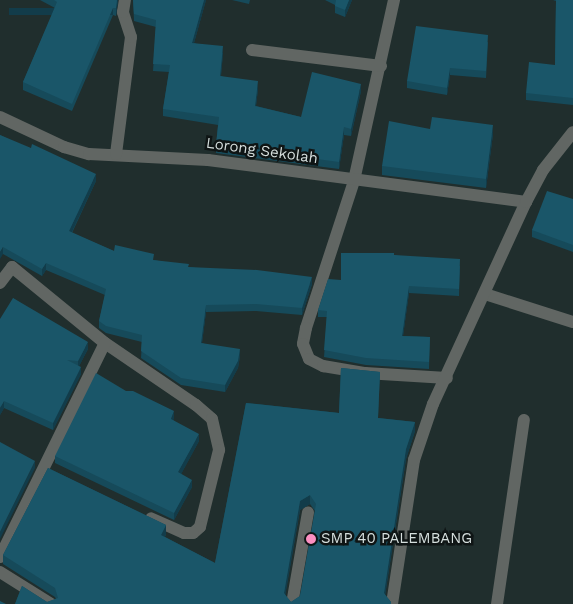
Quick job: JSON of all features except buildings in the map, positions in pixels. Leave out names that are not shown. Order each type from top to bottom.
[{"type":"street","points":[[116,154],[131,37],[123,12],[125,0]]},
{"type":"street","points":[[394,0],[354,181],[306,328],[305,352],[309,359],[323,366],[365,373],[447,378]]},
{"type":"street","points":[[252,50],[380,66]]},
{"type":"street","name":"Lorong Sekolah","points":[[0,117],[71,150],[208,160],[354,181],[526,202]]},
{"type":"street","points":[[392,604],[414,460],[433,404],[447,378],[526,202],[543,170],[573,132]]},
{"type":"street","points":[[0,283],[12,267],[105,343],[196,405],[212,420],[218,436],[214,477],[197,531],[178,531],[142,514]]},
{"type":"street","points":[[485,294],[573,322]]},
{"type":"street","points":[[0,557],[50,469],[105,343]]},
{"type":"street","points":[[497,604],[524,420]]},
{"type":"street","points":[[292,604],[308,512]]},
{"type":"street","points":[[0,572],[51,604]]},
{"type":"place","name":"SMP 40 PALEMBANG","points":[[311,539]]}]
